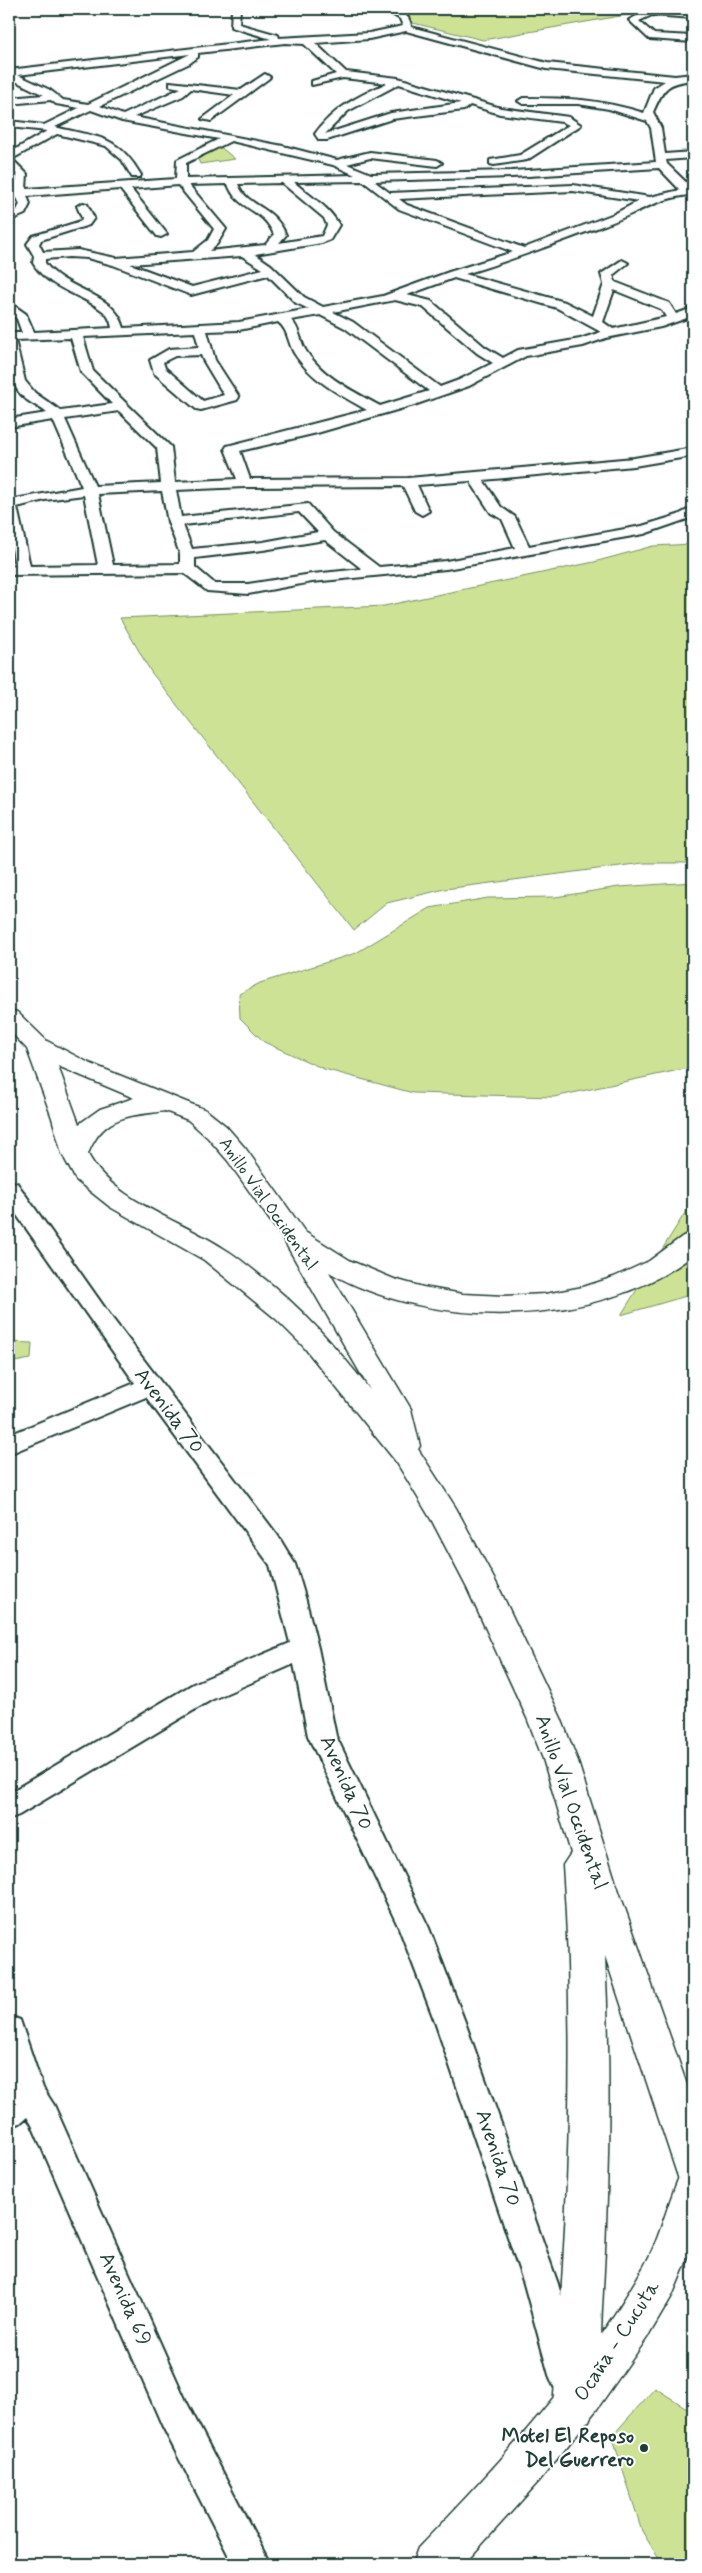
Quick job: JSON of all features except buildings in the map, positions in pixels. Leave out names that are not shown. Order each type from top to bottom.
[{"type":"main road","name":"Anillo Vial Occidental","points":[[9,1017],[38,1046],[80,1068],[197,1115],[217,1132],[238,1156],[294,1236],[396,1409],[407,1454]]},
{"type":"main road","name":"Anillo Vial Occidental","points":[[38,1046],[65,1118],[75,1154],[85,1174],[97,1186],[118,1200],[214,1254],[250,1281],[286,1312],[313,1339],[407,1454],[445,1516],[483,1588],[544,1718],[560,1759],[673,2098],[693,2167]]},
{"type":"main road","points":[[75,1154],[79,1140],[90,1126],[107,1115],[143,1105],[174,1105]]},
{"type":"main road","points":[[294,1236],[347,1271],[397,1290],[448,1301],[505,1305],[558,1300],[610,1288],[660,1267],[693,1242]]},
{"type":"main road","points":[[574,2406],[586,2267],[591,2140],[591,2022],[585,1912],[576,1811]]},
{"type":"main road","name":"Ocaña - Cucuta","points":[[434,2564],[474,2522],[574,2406],[659,2280],[693,2190]]},
{"type":"street","points":[[236,9],[234,25],[285,40]]},
{"type":"street","points":[[388,9],[403,17],[408,25],[406,28]]},
{"type":"street","points":[[693,15],[654,10],[634,20],[652,37],[693,39]]},
{"type":"street","points":[[638,25],[656,26]]},
{"type":"street","points":[[9,73],[200,52],[285,40],[307,41],[369,36],[406,28],[546,66],[599,73],[676,79],[693,77]]},
{"type":"street","points":[[307,41],[343,75]]},
{"type":"street","points":[[9,157],[87,107],[150,80],[188,61],[200,52]]},
{"type":"street","points":[[691,192],[661,161],[656,128],[649,118],[648,112],[659,88],[693,72]]},
{"type":"street","points":[[9,73],[50,94],[60,102],[102,110],[122,118],[172,126],[283,149],[337,163],[367,176]]},
{"type":"street","points":[[315,83],[343,75],[398,81],[500,111],[565,119],[576,125],[523,158],[480,163]]},
{"type":"street","points":[[207,119],[265,77]]},
{"type":"street","points":[[150,80],[188,88],[244,93]]},
{"type":"street","points":[[398,81],[353,104],[326,124],[320,134],[324,138],[391,116],[464,107],[466,102]]},
{"type":"street","points":[[107,123],[180,94],[188,88]]},
{"type":"street","points":[[9,101],[63,92]]},
{"type":"street","points":[[93,92],[117,94]]},
{"type":"street","points":[[452,98],[578,102],[610,106],[649,118]]},
{"type":"street","points":[[10,125],[50,130],[110,144],[126,158],[136,175]]},
{"type":"street","points":[[195,257],[213,242],[220,229],[181,182],[181,162],[204,149],[228,139]]},
{"type":"street","points":[[337,163],[370,155],[411,161],[447,163]]},
{"type":"street","points":[[9,198],[20,193],[181,182],[367,176],[512,174],[661,161],[693,156]]},
{"type":"street","points":[[9,162],[22,174],[20,193],[24,208],[9,218]]},
{"type":"street","points":[[367,176],[368,182],[386,196],[422,215],[524,252]]},
{"type":"street","points":[[115,262],[244,252],[318,241],[326,238],[332,229],[329,214],[316,202],[290,185],[285,179]]},
{"type":"street","points":[[232,180],[237,194],[261,208],[275,224],[280,235],[268,249]]},
{"type":"street","points":[[122,186],[161,234]]},
{"type":"street","points":[[386,196],[573,188],[651,200]]},
{"type":"street","points":[[106,569],[90,490],[57,415],[30,396],[19,381],[9,338],[29,335],[239,326],[394,296],[453,274],[524,252],[618,216],[668,194],[691,192]]},
{"type":"street","points":[[83,206],[88,218],[84,223],[37,238],[33,244],[40,256],[39,263],[42,268],[59,282],[108,309],[116,319],[119,331]]},
{"type":"street","points":[[40,256],[73,252],[94,255],[191,291],[270,271]]},
{"type":"street","points":[[244,252],[270,271],[300,300],[349,325],[437,391]]},
{"type":"street","points":[[597,322],[610,284],[607,274],[622,263]]},
{"type":"street","points":[[453,274],[561,305],[597,322],[610,333]]},
{"type":"street","points":[[610,284],[665,306],[674,319]]},
{"type":"street","points":[[394,296],[427,304],[481,350],[500,362]]},
{"type":"street","points":[[9,306],[22,317],[29,335]]},
{"type":"street","points":[[245,483],[232,449],[379,411],[464,383],[500,362],[522,353],[583,342],[610,333],[674,319],[691,313]]},
{"type":"street","points":[[281,319],[290,324],[300,352],[331,385],[379,411]]},
{"type":"street","points":[[200,328],[205,351],[218,378],[232,397],[201,406],[159,370],[156,360],[173,352],[205,351]]},
{"type":"street","points":[[76,333],[87,372],[164,447],[168,486],[175,522],[188,561],[202,582],[220,590],[248,589],[312,578],[446,564],[644,530],[690,517]]},
{"type":"street","points":[[9,423],[123,406]]},
{"type":"street","points":[[328,535],[188,561],[106,569],[16,571],[18,539],[9,504],[45,496],[90,490],[245,483],[408,482],[634,462],[693,452]]},
{"type":"street","points":[[474,476],[496,510],[508,517],[523,550]]},
{"type":"street","points":[[408,482],[422,511]]},
{"type":"street","points":[[175,522],[303,508],[328,535],[376,572]]},
{"type":"street","name":"Avenida 70","points":[[9,1188],[149,1386],[269,1543],[282,1564],[305,1648],[322,1736],[414,1928],[450,2022],[541,2284],[574,2406]]},
{"type":"street","points":[[9,1445],[149,1386]]},
{"type":"street","points":[[9,1807],[202,1692],[305,1648]]},
{"type":"street","name":"Avenida 69","points":[[9,2030],[20,2104],[42,2115],[122,2291],[174,2413],[252,2564]]},
{"type":"green space","points":[[393,9],[595,9],[643,12],[483,40],[413,23]]},
{"type":"green space","points":[[218,145],[235,159],[200,164],[196,155]]},
{"type":"green space","points":[[693,544],[693,863],[643,863],[445,889],[387,903],[354,930],[151,672],[120,618],[384,606],[594,562],[653,546]]},
{"type":"green space","points":[[693,882],[693,1067],[554,1097],[413,1093],[324,1069],[264,1042],[240,1018],[239,994],[260,983],[356,953],[430,908],[488,898],[555,897],[619,887]]},
{"type":"green space","points":[[693,1200],[693,1294],[621,1315]]},
{"type":"green space","points":[[9,1342],[32,1343],[31,1359],[9,1363]]},
{"type":"green space","points":[[655,2388],[693,2412],[693,2564],[662,2564],[642,2531],[612,2436]]},
{"type":"place","name":"Motel El Reposo Del Guerrero","points":[[644,2448]]}]
